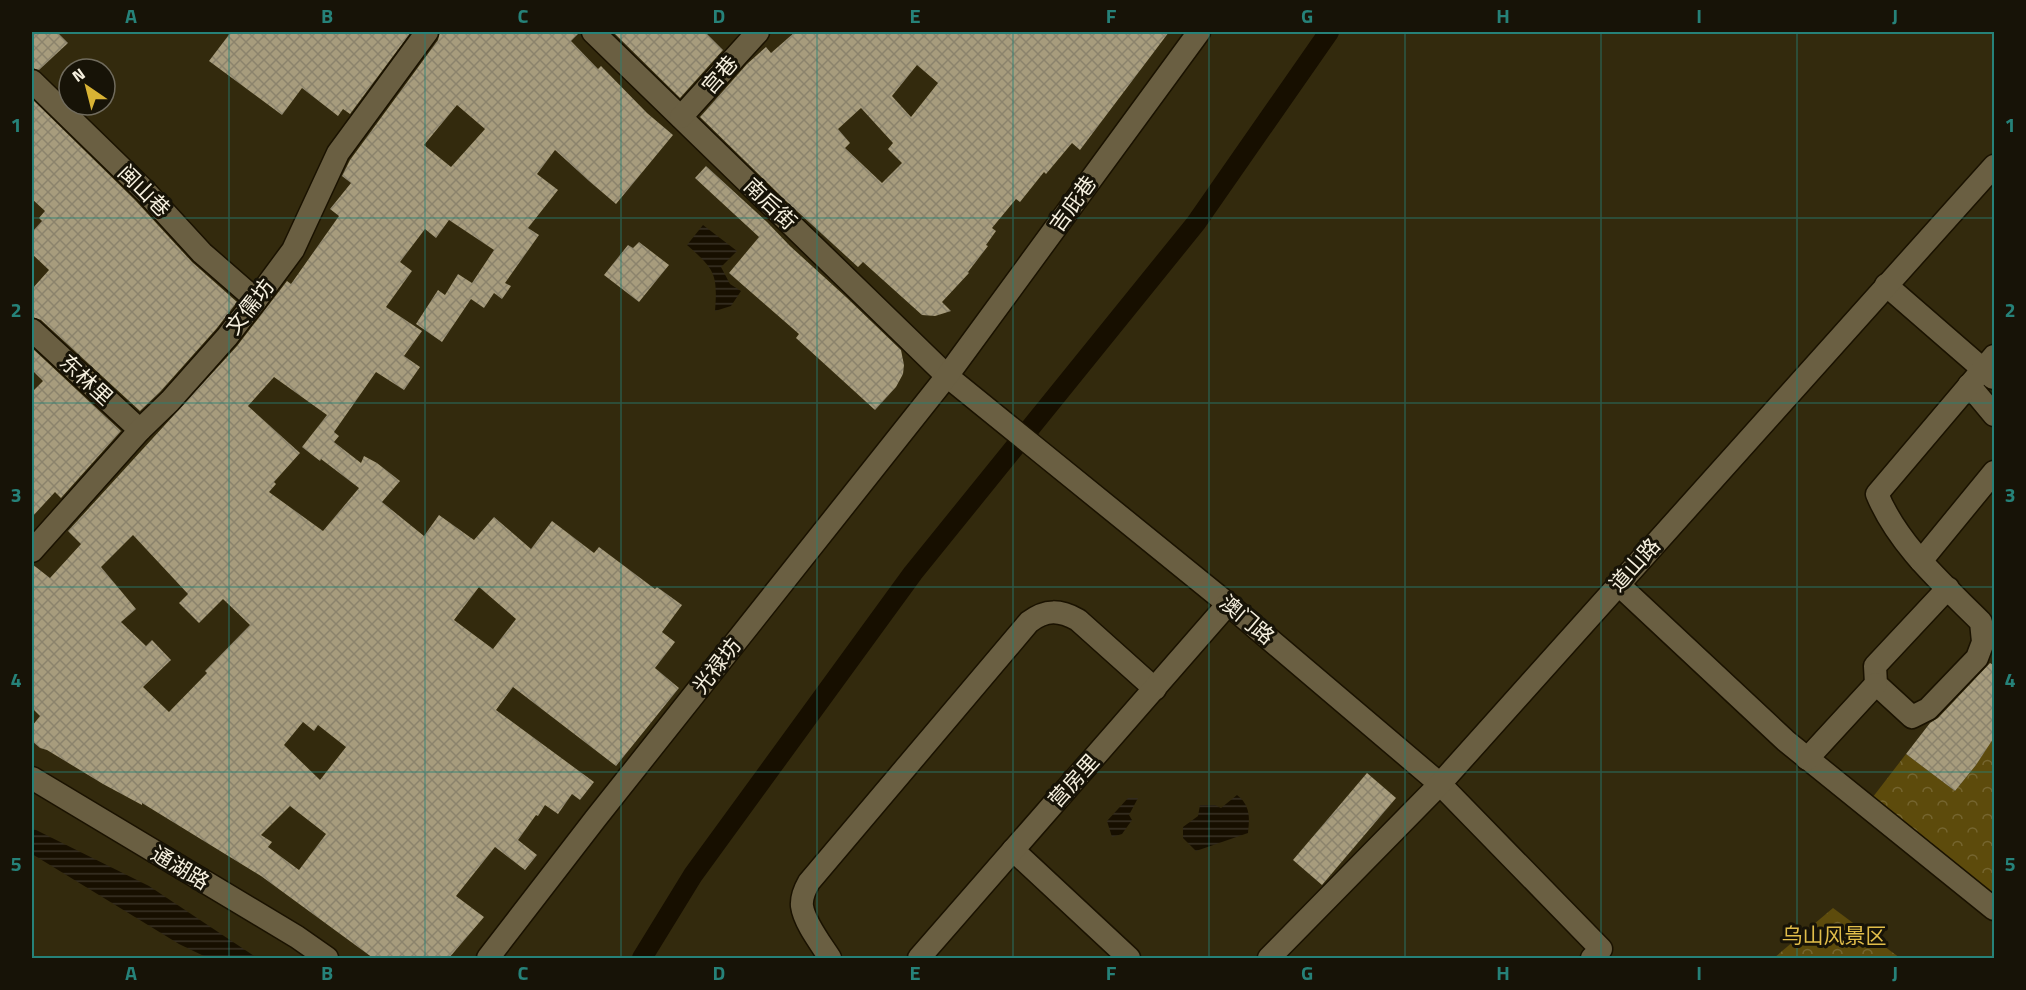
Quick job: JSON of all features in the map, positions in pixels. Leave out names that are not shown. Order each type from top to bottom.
[{"type":"street","name":"文儒坊","points":[[32,551],[140,430],[170,401],[227,337],[256,300],[293,250],[338,153],[427,32]]},
{"type":"street","name":"南后街","points":[[593,32],[947,376]]},
{"type":"street","name":"宫巷","points":[[681,117],[758,32]]},
{"type":"street","name":"吉庇巷","points":[[947,376],[1198,32]]},
{"type":"street","name":"闽山巷","points":[[32,81],[145,191],[202,253],[256,300]]},
{"type":"street","name":"道山路","points":[[1269,958],[1440,784],[1995,166]]},
{"type":"street","points":[[1886,285],[1985,372],[1995,415]]},
{"type":"street","name":"东林里","points":[[32,330],[140,430]]},
{"type":"street","points":[[1948,588],[1875,666],[1876,684],[1912,717],[1928,709],[1977,658],[1983,642],[1981,622],[1948,588],[1921,561],[1883,509],[1877,494],[1985,372]]},
{"type":"street","name":"澳门路","points":[[947,376],[1228,604],[1440,784],[1601,949],[1592,958]]},
{"type":"street","name":"光禄坊","points":[[488,958],[596,818],[947,376]]},
{"type":"street","points":[[1921,561],[1995,472]]},
{"type":"street","points":[[1618,584],[1786,741],[1995,909]]},
{"type":"street","name":"营房里","points":[[919,958],[1228,604]]},
{"type":"street","points":[[830,958],[804,915],[801,904],[808,882],[1029,622],[1038,615],[1048,612],[1069,615],[1078,620],[1155,689]]},
{"type":"street","points":[[1808,759],[1876,684]]},
{"type":"street","name":"通湖路","points":[[32,778],[297,937],[327,958]]},
{"type":"street","points":[[1012,850],[1129,958]]},
{"type":"green space","points":[[1994,736],[1994,909],[1866,806],[1906,754],[1955,791],[1976,765]]},
{"type":"green space","name":"乌山风景区","points":[[1833,908],[1900,958],[1774,958]]},
{"type":"shaded area","points":[[703,225],[737,251],[721,267],[730,284],[741,291],[731,306],[715,311],[715,280],[709,266],[687,245]]},
{"type":"shaded area","points":[[1237,795],[1248,812],[1248,833],[1196,851],[1183,838],[1183,827],[1198,816],[1200,805],[1215,805],[1221,808]]},
{"type":"shaded area","points":[[1128,798],[1138,798],[1129,815],[1132,820],[1122,834],[1112,837],[1107,821]]},
{"type":"shaded area","points":[[32,828],[149,886],[257,958],[208,958],[179,944],[32,854]]},
{"type":"building","points":[[32,32],[57,32],[68,43],[39,70],[32,68]]},
{"type":"building","points":[[231,32],[411,32],[350,114],[343,109],[338,116],[302,88],[282,115],[209,61]]},
{"type":"building","points":[[440,32],[580,32],[571,41],[598,69],[601,66],[647,113],[673,135],[616,204],[555,150],[537,174],[558,190],[528,228],[539,235],[505,283],[511,286],[502,299],[494,293],[484,308],[471,299],[442,342],[416,324],[438,290],[445,295],[458,274],[472,283],[494,250],[449,220],[436,238],[425,229],[400,262],[412,271],[386,307],[422,331],[404,356],[420,367],[404,390],[376,372],[334,432],[339,436],[334,442],[361,463],[364,456],[400,481],[382,502],[424,536],[439,515],[474,540],[494,517],[531,549],[552,521],[594,553],[599,547],[655,589],[657,587],[682,605],[662,632],[675,642],[655,668],[679,688],[616,766],[513,687],[496,710],[594,782],[580,800],[572,794],[558,814],[545,805],[538,816],[536,815],[518,840],[537,855],[525,870],[495,847],[456,896],[484,917],[449,958],[373,958],[261,876],[142,803],[142,805],[103,784],[40,748],[32,741],[32,726],[40,716],[32,708],[32,564],[50,578],[81,544],[68,531],[237,346],[287,281],[291,284],[339,216],[330,209],[351,183],[342,176],[350,160],[438,40]],"holes":[[[457,105],[485,129],[451,167],[424,145]],[[274,377],[327,415],[302,447],[359,488],[323,531],[269,492],[276,484],[274,482],[300,453],[248,406]],[[133,535],[188,594],[179,603],[199,623],[223,599],[250,625],[169,712],[143,687],[171,660],[152,640],[146,646],[121,622],[136,609],[101,567]],[[479,587],[516,619],[493,649],[454,620]],[[303,722],[314,731],[318,725],[346,747],[320,780],[284,745]],[[290,806],[326,834],[299,870],[268,847],[272,842],[261,835]]]},
{"type":"building","points":[[613,32],[705,32],[723,50],[680,98]]},
{"type":"building","points":[[795,32],[1169,32],[1080,150],[1072,143],[1046,174],[1044,172],[1020,202],[1016,199],[992,228],[996,231],[986,245],[988,246],[969,273],[942,302],[951,311],[935,316],[922,315],[863,262],[858,267],[700,117],[747,64],[766,47],[771,53]],"holes":[[[917,65],[938,83],[911,117],[892,96]],[[861,108],[893,143],[888,149],[902,163],[882,183],[845,148],[850,143],[838,129]]]},
{"type":"building","points":[[32,99],[135,200],[192,262],[237,302],[217,328],[140,411],[41,320],[32,317],[32,289],[49,270],[32,254],[32,232],[42,221],[39,218],[45,211],[32,199]]},
{"type":"building","points":[[706,166],[901,350],[903,374],[896,387],[875,410],[796,338],[799,334],[729,273],[759,237],[695,178]]},
{"type":"building","points":[[639,242],[669,265],[639,302],[604,275],[628,245],[633,248]]},
{"type":"building","points":[[32,348],[121,431],[61,498],[55,492],[32,517],[32,392],[43,381],[32,370]]},
{"type":"building","points":[[1990,663],[1995,666],[1995,736],[1955,791],[1906,754],[1930,723],[1938,718]]},
{"type":"building","points":[[1367,773],[1396,798],[1322,885],[1293,860]]},
{"type":"waterway","points":[[642,958],[693,875],[913,573],[1196,223],[1329,32]]}]
